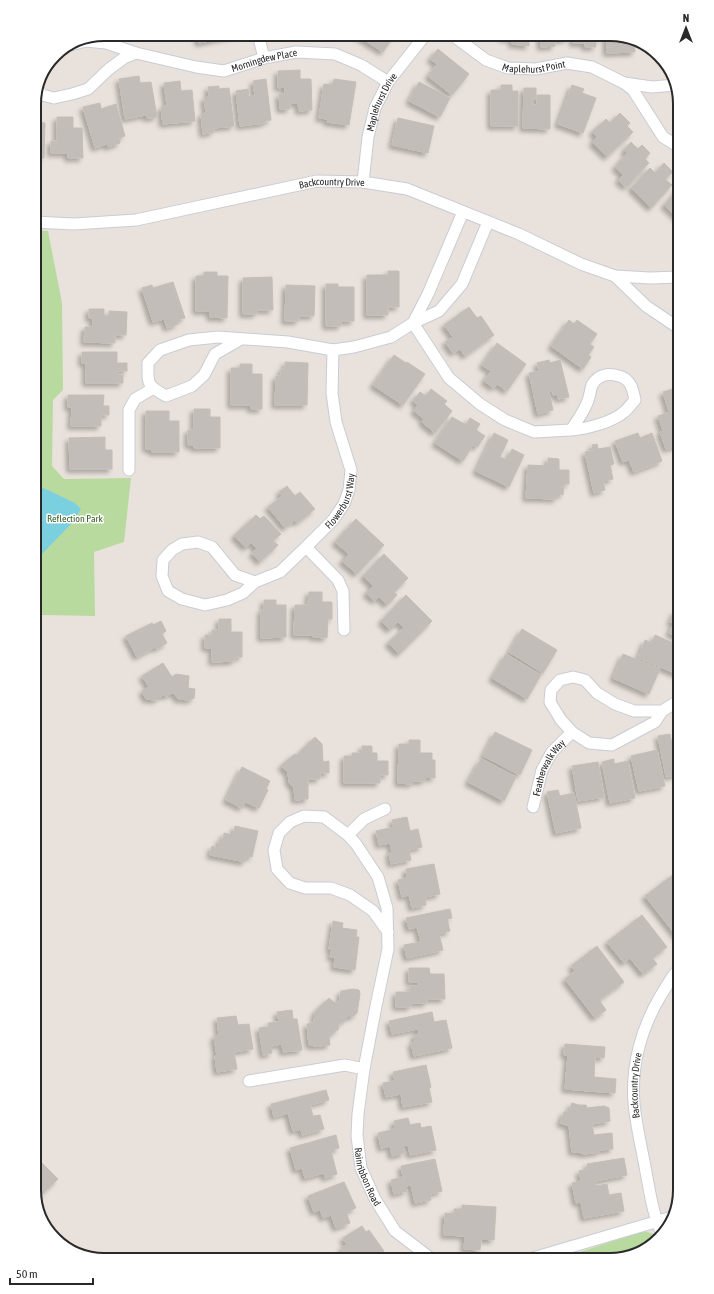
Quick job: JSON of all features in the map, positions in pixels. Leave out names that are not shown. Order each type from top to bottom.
[{"type":"street","points":[[260,41],[264,58]]},
{"type":"street","name":"Maplehurst Drive","points":[[363,182],[368,137],[374,108],[388,82],[420,41]]},
{"type":"street","name":"Maplehurst Point","points":[[460,41],[486,60],[508,68],[536,69],[567,63],[592,68],[624,83],[633,90],[663,137],[673,143]]},
{"type":"street","name":"Morningdew Place","points":[[94,42],[196,67],[224,71],[264,58],[296,52],[335,54],[361,65],[388,82]]},
{"type":"street","points":[[42,95],[54,98],[72,94],[88,88],[124,58],[136,53]]},
{"type":"street","name":"Maplehurst Point","points":[[624,83],[652,87],[670,86]]},
{"type":"street","name":"Backcountry Drive","points":[[41,222],[74,224],[136,220],[317,181],[363,182],[407,189],[519,234],[581,264],[615,276],[650,278],[673,277]]},
{"type":"street","points":[[413,323],[428,294],[463,212]]},
{"type":"street","points":[[241,339],[215,354],[204,375],[192,386],[166,396],[152,388],[148,380],[148,363],[160,350],[189,340],[218,337],[288,342],[333,350],[354,347],[391,337],[413,323],[439,311],[462,284],[488,222]]},
{"type":"street","name":"Backcountry Drive","points":[[615,276],[646,306],[673,324]]},
{"type":"street","points":[[413,323],[449,378],[492,412],[505,420],[534,432],[571,430],[601,424],[623,413],[635,400],[632,387],[624,377],[612,374],[600,376],[592,385],[588,401],[579,419],[571,430]]},
{"type":"street","name":"Flowerburst Way","points":[[255,582],[235,575],[212,547],[198,542],[182,544],[172,550],[163,560],[162,576],[168,591],[182,599],[205,605],[227,600],[243,593],[255,582],[280,572],[333,520],[344,504],[349,490],[351,470],[336,422],[332,393],[333,350]]},
{"type":"street","points":[[129,470],[129,410],[134,399],[152,388]]},
{"type":"street","points":[[306,547],[338,580],[343,591],[344,630]]},
{"type":"street","name":"Featherwalk Way","points":[[662,711],[634,710],[615,704],[597,693],[585,680],[573,677],[560,680],[551,690],[550,702],[561,720],[572,732],[589,744],[612,745],[655,722],[662,711],[673,704]]},
{"type":"street","name":"Featherwalk Way","points":[[533,807],[542,770],[552,752],[572,732]]},
{"type":"street","points":[[348,836],[364,819],[385,810]]},
{"type":"street","name":"Rainribbon Road","points":[[388,932],[373,911],[350,894],[330,888],[305,888],[290,883],[277,869],[274,850],[279,833],[290,822],[304,816],[324,817],[356,844],[378,878],[387,908],[388,932],[388,949],[364,1069],[358,1114],[357,1136],[361,1168],[375,1199],[395,1231],[424,1253]]},
{"type":"street","name":"Backcountry Drive","points":[[659,1228],[656,1221],[634,1102],[635,1067],[641,1040],[653,1008],[673,976]]},
{"type":"street","points":[[249,1080],[345,1065],[364,1069]]},
{"type":"street","points":[[549,1253],[665,1219]]},
{"type":"green space","name":"Reflection Park","points":[[41,230],[48,231],[62,303],[63,390],[53,400],[52,466],[64,479],[131,478],[124,542],[94,552],[95,616],[42,615]]},
{"type":"green space","points":[[643,1231],[654,1234],[641,1245],[622,1252],[577,1253]]},
{"type":"water","points":[[41,487],[75,503],[81,509],[73,522],[41,555]]},
{"type":"building","points":[[199,41],[209,41],[199,43]]},
{"type":"building","points":[[366,41],[390,41],[383,52]]},
{"type":"building","points":[[512,41],[529,41],[529,46],[512,44]]},
{"type":"building","points":[[541,41],[554,41],[555,46],[541,47]]},
{"type":"building","points":[[573,41],[595,41],[596,47],[585,47],[585,43],[573,43]]},
{"type":"building","points":[[606,41],[622,42],[634,46],[635,52],[607,53]]},
{"type":"building","points":[[438,49],[469,74],[452,95],[428,76],[437,64],[430,59]]},
{"type":"building","points":[[300,70],[300,79],[311,79],[312,110],[299,111],[298,103],[290,103],[290,109],[280,109],[279,94],[285,94],[285,87],[278,88],[278,71]]},
{"type":"building","points":[[139,76],[140,83],[151,82],[157,117],[147,118],[146,115],[125,119],[119,79]]},
{"type":"building","points":[[266,79],[271,120],[265,121],[265,123],[240,126],[236,91],[248,89],[249,97],[255,96],[253,81]]},
{"type":"building","points":[[334,79],[356,82],[349,125],[327,122],[328,119],[319,118],[324,84],[333,85]]},
{"type":"building","points":[[180,81],[181,91],[192,90],[195,121],[163,124],[161,107],[167,106],[164,83]]},
{"type":"building","points":[[419,82],[450,98],[440,117],[409,101]]},
{"type":"building","points":[[501,85],[512,85],[512,91],[518,91],[518,126],[491,126],[491,90],[501,90]]},
{"type":"building","points":[[572,85],[584,89],[582,93],[596,98],[583,133],[558,124]]},
{"type":"building","points":[[219,86],[219,89],[229,88],[234,126],[214,128],[214,132],[203,134],[201,114],[206,113],[204,98],[209,97],[208,87]]},
{"type":"building","points":[[524,88],[536,88],[536,98],[533,98],[532,105],[537,105],[537,95],[550,95],[550,129],[523,128]]},
{"type":"building","points":[[100,103],[101,109],[116,104],[125,136],[119,138],[120,143],[108,147],[107,144],[95,148],[83,107]]},
{"type":"building","points":[[620,113],[630,123],[627,126],[633,132],[607,157],[592,142],[597,137],[592,132],[606,119],[610,123]]},
{"type":"building","points":[[57,117],[73,117],[73,128],[82,128],[83,158],[68,158],[68,153],[51,153],[51,141],[57,141]]},
{"type":"building","points":[[398,118],[434,126],[428,153],[392,145]]},
{"type":"building","points":[[41,123],[45,123],[44,158],[41,158]]},
{"type":"building","points":[[631,142],[638,149],[642,145],[650,153],[645,159],[649,163],[626,187],[618,180],[623,175],[615,167],[627,153],[624,150]]},
{"type":"building","points":[[664,163],[673,172],[665,179],[672,185],[651,208],[631,188],[650,168],[655,173]]},
{"type":"building","points":[[673,195],[673,213],[664,205]]},
{"type":"building","points":[[388,271],[399,271],[399,307],[388,307],[388,315],[367,315],[367,275],[388,275]]},
{"type":"building","points":[[204,272],[217,272],[217,276],[228,276],[227,318],[210,317],[210,311],[196,311],[196,276],[204,276]]},
{"type":"building","points":[[272,277],[273,310],[257,310],[257,314],[243,314],[243,278]]},
{"type":"building","points":[[173,282],[185,318],[177,320],[178,324],[167,328],[164,319],[153,322],[142,288],[152,285],[153,288]]},
{"type":"building","points":[[326,284],[338,284],[338,287],[354,287],[354,321],[341,321],[341,326],[326,326]]},
{"type":"building","points":[[286,285],[315,286],[314,316],[299,316],[299,321],[285,321]]},
{"type":"building","points":[[469,307],[477,318],[481,316],[494,335],[465,356],[460,349],[453,353],[445,342],[453,337],[444,325]]},
{"type":"building","points":[[89,309],[104,309],[104,316],[109,316],[109,311],[127,312],[126,335],[115,335],[115,343],[84,342],[85,327],[93,327],[93,318],[89,318]]},
{"type":"building","points":[[569,320],[574,324],[577,320],[597,334],[590,344],[594,347],[588,355],[591,357],[583,369],[551,346]]},
{"type":"building","points":[[497,343],[526,364],[507,391],[497,384],[494,388],[484,381],[491,371],[482,365]]},
{"type":"building","points":[[82,352],[117,352],[117,363],[127,363],[127,371],[118,371],[118,375],[123,375],[123,383],[86,383],[86,363],[82,363]]},
{"type":"building","points":[[394,355],[425,374],[403,405],[373,385]]},
{"type":"building","points":[[549,360],[550,363],[560,360],[569,397],[558,399],[557,394],[553,395],[552,391],[549,391],[553,410],[538,414],[529,373],[539,371],[537,363]]},
{"type":"building","points":[[285,362],[308,363],[307,405],[275,405],[276,376],[281,376],[281,369],[285,369]]},
{"type":"building","points":[[240,364],[252,364],[252,374],[262,374],[262,409],[251,409],[251,405],[231,405],[231,368],[240,368]]},
{"type":"building","points":[[431,389],[447,401],[444,404],[452,411],[435,433],[422,422],[424,419],[414,411],[418,405],[413,401],[420,392],[426,396]]},
{"type":"building","points":[[673,389],[673,447],[666,449],[660,432],[663,431],[658,416],[669,412],[663,392]]},
{"type":"building","points":[[68,395],[104,395],[103,406],[109,406],[109,415],[101,415],[101,426],[71,426],[72,407],[68,407]]},
{"type":"building","points":[[194,409],[210,409],[210,417],[220,417],[220,448],[194,448],[194,445],[188,445],[188,430],[194,430]]},
{"type":"building","points":[[146,411],[169,411],[169,421],[179,421],[179,452],[152,452],[152,449],[146,449]]},
{"type":"building","points":[[452,417],[466,425],[470,418],[480,424],[476,430],[485,436],[477,447],[473,445],[463,461],[435,443]]},
{"type":"building","points":[[494,433],[508,440],[500,457],[507,460],[512,449],[524,455],[509,487],[476,471]]},
{"type":"building","points":[[638,433],[640,438],[652,433],[662,461],[634,472],[629,460],[623,462],[615,441]]},
{"type":"building","points":[[105,437],[105,450],[112,450],[112,469],[70,469],[69,438]]},
{"type":"building","points":[[597,444],[598,449],[610,447],[614,464],[610,465],[613,479],[603,481],[605,490],[594,493],[585,452],[593,451],[592,445]]},
{"type":"building","points":[[548,458],[559,459],[559,470],[569,470],[569,484],[564,484],[563,495],[557,494],[557,499],[526,498],[528,465],[548,466]]},
{"type":"building","points":[[287,486],[295,496],[300,492],[315,509],[297,523],[295,520],[285,528],[268,507],[282,496],[279,492]]},
{"type":"building","points":[[256,515],[260,519],[264,516],[281,534],[273,541],[278,545],[260,562],[252,553],[257,549],[251,543],[246,548],[234,536]]},
{"type":"building","points":[[356,519],[384,545],[357,574],[342,561],[349,554],[335,542]]},
{"type":"building","points":[[384,554],[408,578],[394,592],[397,595],[387,605],[379,597],[375,601],[366,593],[373,586],[363,576]]},
{"type":"building","points":[[309,592],[322,592],[322,602],[332,602],[332,619],[328,619],[327,638],[313,637],[313,635],[294,635],[295,605],[308,605]]},
{"type":"building","points":[[406,595],[432,621],[399,654],[388,643],[404,628],[398,622],[390,630],[381,621]]},
{"type":"building","points":[[264,600],[276,600],[276,605],[286,605],[286,637],[261,638],[261,610],[264,610]]},
{"type":"building","points":[[673,615],[673,623],[670,622]]},
{"type":"building","points":[[219,619],[231,619],[231,632],[242,632],[242,657],[235,657],[235,661],[212,662],[212,648],[205,648],[205,635],[212,635],[212,630],[219,630]]},
{"type":"building","points":[[161,621],[166,631],[162,634],[167,643],[156,649],[155,647],[137,657],[126,636],[152,623],[153,625]]},
{"type":"building","points":[[673,625],[673,635],[669,633]]},
{"type":"building","points":[[522,629],[557,650],[543,673],[509,652]]},
{"type":"building","points":[[655,635],[673,643],[673,672],[638,658],[645,640],[652,643]]},
{"type":"building","points":[[506,654],[541,675],[527,699],[492,678]]},
{"type":"building","points":[[623,654],[660,669],[649,694],[613,678]]},
{"type":"building","points":[[163,663],[172,677],[176,674],[189,676],[188,688],[195,689],[194,698],[190,700],[178,699],[174,693],[172,693],[167,696],[163,695],[156,700],[146,699],[142,691],[149,687],[142,676]]},
{"type":"building","points":[[495,732],[532,750],[520,775],[483,756]]},
{"type":"building","points":[[670,734],[671,740],[673,740],[673,776],[666,777],[658,736]]},
{"type":"building","points":[[315,737],[322,744],[323,762],[329,761],[329,773],[320,773],[320,779],[308,779],[308,799],[295,800],[294,788],[289,782],[288,773],[281,766],[293,755],[298,754]]},
{"type":"building","points":[[409,740],[420,740],[420,753],[432,753],[432,760],[435,760],[435,778],[425,777],[425,781],[413,781],[412,784],[398,783],[399,744],[409,744]]},
{"type":"building","points":[[362,746],[372,746],[372,753],[377,753],[377,761],[388,761],[388,775],[380,775],[380,783],[344,783],[344,756],[352,756],[352,753],[362,753]]},
{"type":"building","points":[[657,750],[665,786],[639,791],[631,756]]},
{"type":"building","points":[[481,759],[516,777],[504,801],[468,782]]},
{"type":"building","points":[[614,759],[614,764],[628,761],[635,798],[610,803],[602,762]]},
{"type":"building","points":[[598,762],[604,797],[578,801],[572,766]]},
{"type":"building","points":[[242,767],[270,781],[266,789],[268,790],[259,808],[245,802],[242,808],[226,800]]},
{"type":"building","points":[[558,790],[560,796],[574,793],[581,828],[556,833],[547,792]]},
{"type":"building","points":[[407,817],[410,831],[418,829],[422,847],[409,850],[411,860],[391,864],[389,853],[392,852],[390,843],[379,845],[376,831],[394,827],[392,820]]},
{"type":"building","points":[[235,826],[258,831],[252,857],[246,856],[245,862],[210,855],[212,846],[218,848],[220,839],[223,839],[224,833],[233,835]]},
{"type":"building","points":[[434,864],[440,894],[425,897],[426,905],[412,908],[409,895],[402,897],[398,880],[407,878],[406,869]]},
{"type":"building","points":[[673,875],[673,932],[645,896]]},
{"type":"building","points":[[450,909],[452,918],[447,919],[450,931],[439,934],[443,950],[407,958],[404,945],[421,942],[417,927],[409,929],[406,918]]},
{"type":"building","points":[[642,915],[667,947],[652,958],[657,964],[643,974],[630,958],[624,963],[607,942]]},
{"type":"building","points":[[333,921],[343,923],[342,928],[357,930],[356,937],[359,937],[355,970],[334,967],[335,957],[330,957],[332,949],[329,949]]},
{"type":"building","points":[[597,946],[624,982],[599,1000],[606,1010],[595,1018],[565,979],[575,971],[571,966]]},
{"type":"building","points":[[409,968],[429,968],[430,974],[444,974],[445,999],[427,999],[427,1003],[411,1003],[411,1007],[396,1007],[396,992],[410,992],[410,986],[418,986],[418,982],[409,982]]},
{"type":"building","points":[[353,989],[359,990],[360,994],[357,1013],[352,1017],[349,1016],[343,1022],[339,1023],[338,1030],[336,1030],[329,1037],[330,1045],[309,1045],[307,1024],[314,1023],[315,1012],[329,998],[335,1003],[339,1003],[341,991]]},
{"type":"building","points":[[292,1010],[293,1019],[297,1019],[302,1050],[283,1052],[282,1044],[271,1046],[272,1053],[263,1055],[259,1028],[269,1027],[268,1023],[279,1022],[277,1012]]},
{"type":"building","points":[[432,1012],[434,1022],[446,1020],[452,1048],[414,1056],[411,1043],[415,1042],[414,1035],[419,1034],[418,1029],[392,1034],[389,1021]]},
{"type":"building","points":[[236,1016],[238,1025],[249,1024],[253,1049],[234,1052],[237,1069],[217,1072],[215,1056],[217,1056],[214,1036],[219,1035],[217,1018]]},
{"type":"building","points":[[565,1044],[605,1047],[604,1058],[595,1057],[594,1077],[616,1079],[615,1093],[565,1089],[568,1055],[564,1055]]},
{"type":"building","points":[[426,1065],[431,1087],[429,1088],[432,1102],[403,1107],[401,1094],[386,1097],[383,1083],[395,1081],[393,1072]]},
{"type":"building","points":[[326,1090],[329,1100],[310,1105],[313,1116],[320,1115],[324,1129],[302,1135],[301,1129],[293,1131],[288,1113],[274,1117],[271,1104]]},
{"type":"building","points":[[572,1103],[586,1105],[587,1108],[604,1106],[609,1108],[610,1121],[592,1124],[594,1135],[612,1133],[613,1149],[600,1150],[599,1152],[584,1154],[572,1152],[569,1126],[560,1123],[564,1112],[569,1111]]},
{"type":"building","points":[[408,1118],[410,1125],[420,1123],[421,1128],[431,1126],[436,1150],[410,1155],[408,1145],[403,1146],[405,1153],[392,1156],[390,1146],[381,1148],[378,1133],[395,1129],[394,1121]]},
{"type":"building","points":[[336,1135],[339,1148],[331,1151],[337,1174],[325,1178],[324,1173],[305,1178],[302,1168],[296,1170],[290,1148]]},
{"type":"building","points":[[624,1158],[627,1175],[595,1181],[596,1186],[607,1184],[609,1195],[621,1193],[624,1211],[584,1218],[581,1202],[576,1203],[572,1183],[581,1181],[579,1171],[588,1169],[587,1164]]},
{"type":"building","points":[[435,1159],[442,1191],[430,1194],[431,1200],[415,1203],[411,1185],[406,1186],[407,1191],[394,1194],[391,1180],[403,1177],[401,1166]]},
{"type":"building","points":[[41,1162],[58,1179],[41,1195]]},
{"type":"building","points":[[344,1182],[356,1208],[346,1212],[350,1223],[336,1228],[331,1215],[323,1218],[320,1210],[314,1212],[308,1196]]},
{"type":"building","points":[[462,1205],[496,1207],[494,1240],[481,1239],[480,1250],[464,1249],[465,1236],[444,1235],[445,1213],[454,1214],[454,1209],[462,1209]]},
{"type":"building","points":[[362,1226],[366,1232],[369,1230],[384,1251],[381,1253],[344,1253],[341,1248],[347,1245],[343,1238]]}]
